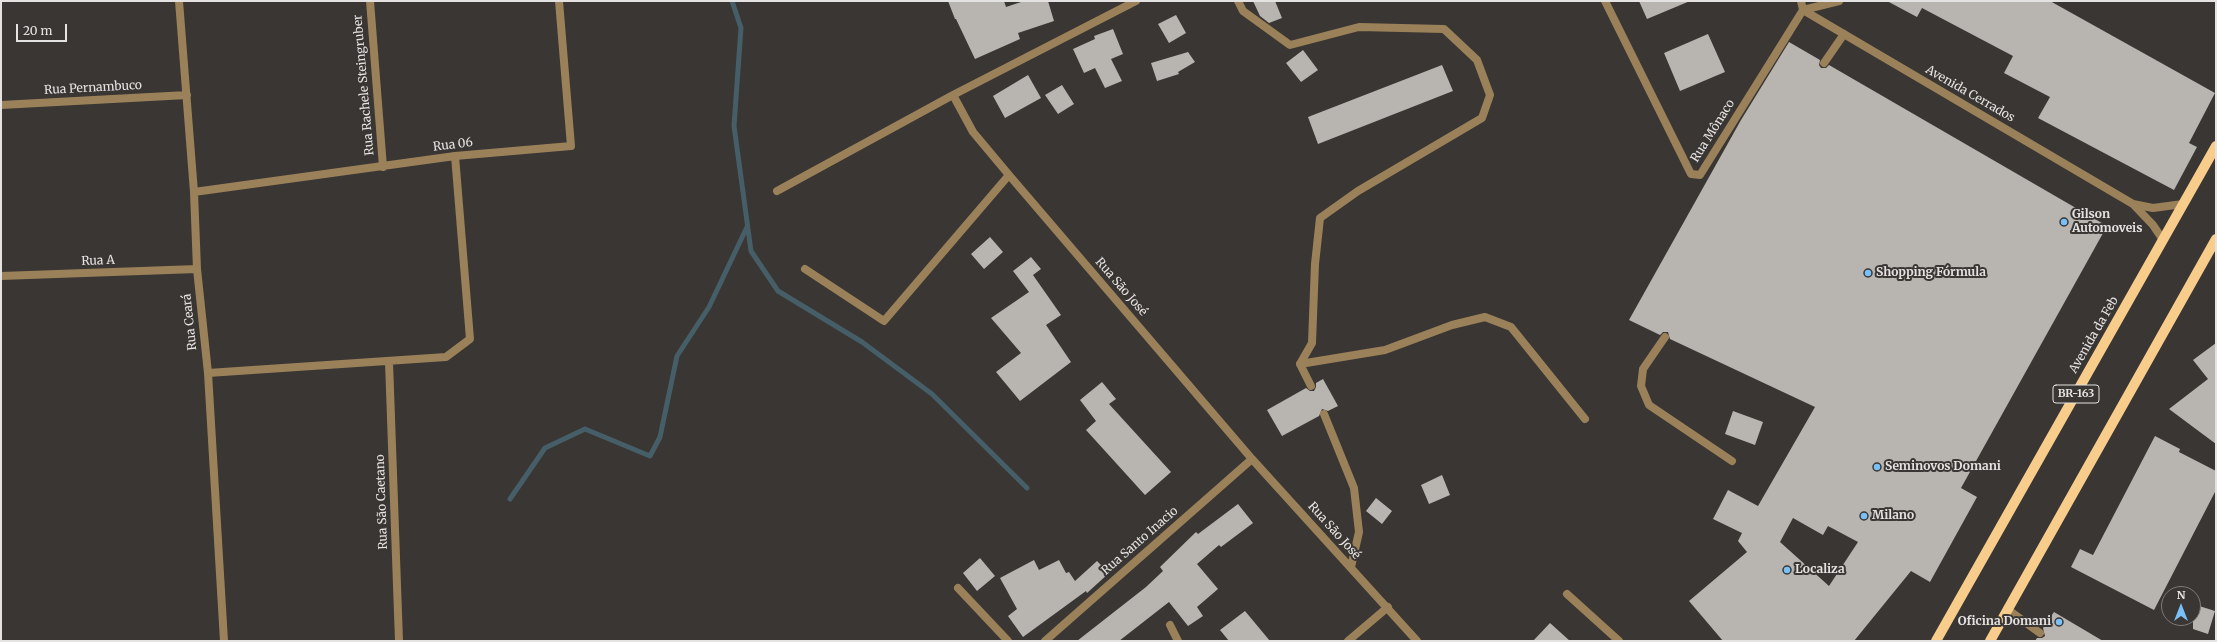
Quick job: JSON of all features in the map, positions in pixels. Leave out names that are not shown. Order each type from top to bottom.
[{"type":"main road","name":"Avenida da Feb","points":[[1936,641],[2216,146]]},
{"type":"main road","points":[[1990,641],[2006,609],[2216,239]]},
{"type":"street","name":"Rua Ceará","points":[[179,1],[194,192],[197,269],[208,373],[224,641]]},
{"type":"street","name":"Rua Rachele Steingruber","points":[[370,1],[383,167]]},
{"type":"street","name":"Rua 06","points":[[194,192],[455,156],[571,146],[559,1]]},
{"type":"street","points":[[777,191],[954,95],[1136,1]]},
{"type":"street","points":[[1238,1],[1243,11],[1290,45],[1359,27],[1444,29],[1477,60],[1490,95],[1482,118],[1358,191],[1320,218],[1315,264],[1312,343],[1300,364]]},
{"type":"street","name":"Rua Mônaco","points":[[1605,1],[1691,174],[1700,175],[1803,10]]},
{"type":"street","points":[[1801,1],[1803,10],[1839,1]]},
{"type":"street","name":"Avenida Cerrados","points":[[1803,10],[2133,204]]},
{"type":"street","points":[[1824,62],[1844,34]]},
{"type":"street","name":"Rua Pernambuco","points":[[1,105],[187,95]]},
{"type":"street","name":"Rua São José","points":[[954,95],[972,132],[1252,459],[1417,641]]},
{"type":"street","points":[[208,373],[446,358],[470,339],[455,156]]},
{"type":"street","points":[[805,269],[884,321],[1009,175]]},
{"type":"street","points":[[2133,204],[2153,208],[2183,204]]},
{"type":"street","points":[[2133,204],[2153,225],[2163,240]]},
{"type":"street","name":"Rua A","points":[[1,276],[197,269]]},
{"type":"street","points":[[1300,364],[1385,350],[1452,325],[1485,317],[1511,327],[1586,419]]},
{"type":"street","points":[[1665,337],[1644,369],[1641,386],[1649,405],[1732,461]]},
{"type":"street","name":"Rua São Caetano","points":[[389,362],[399,641]]},
{"type":"street","points":[[1300,364],[1311,386]]},
{"type":"street","points":[[1324,414],[1354,488],[1359,532],[1351,567]]},
{"type":"street","name":"Rua Santo Inacio","points":[[1045,641],[1252,459]]},
{"type":"street","points":[[958,588],[1008,641]]},
{"type":"street","points":[[1567,594],[1619,641]]},
{"type":"street","points":[[1348,641],[1388,608]]},
{"type":"street","points":[[2006,609],[2040,633]]},
{"type":"street","points":[[1170,625],[1178,641]]},
{"type":"building","points":[[948,1],[1004,1],[1006,7],[1024,1],[1048,1],[1054,21],[1018,33],[1020,39],[975,59],[955,19]]},
{"type":"building","points":[[1253,1],[1275,1],[1282,18],[1269,23],[1260,16]]},
{"type":"building","points":[[1639,1],[1690,1],[1647,19]]},
{"type":"building","points":[[1887,1],[2050,1],[2215,93],[2189,143],[2197,147],[2174,190],[2038,118],[2050,97],[2004,73],[2013,56],[1922,8],[1917,17]]},
{"type":"building","points":[[1176,15],[1186,33],[1169,43],[1158,24]]},
{"type":"building","points":[[1113,29],[1123,54],[1111,59],[1122,81],[1105,88],[1095,68],[1084,73],[1073,49],[1095,39],[1094,36]]},
{"type":"building","points":[[1708,34],[1725,72],[1680,91],[1664,53]]},
{"type":"building","name":"Shopping Fórmula","points":[[1789,42],[1820,60],[1819,65],[1821,68],[1826,68],[1829,65],[2107,226],[1961,488],[1977,497],[1930,582],[1911,571],[1854,641],[1723,641],[1689,601],[1747,552],[1738,541],[1742,533],[1713,519],[1728,490],[1758,506],[1815,407],[1670,339],[1668,332],[1663,332],[1660,335],[1629,320],[1741,120]],"holes":[[[1793,518],[1823,535],[1828,526],[1858,542],[1829,586],[1780,542]]]},
{"type":"building","points":[[1303,50],[1318,70],[1301,82],[1286,63]]},
{"type":"building","points":[[1188,52],[1195,62],[1178,72],[1179,74],[1157,81],[1151,63]]},
{"type":"building","points":[[1442,65],[1453,91],[1318,144],[1308,117]]},
{"type":"building","points":[[1028,75],[1041,98],[1005,118],[993,96]]},
{"type":"building","points":[[1062,85],[1074,104],[1058,114],[1045,95]]},
{"type":"building","points":[[990,237],[1003,252],[984,269],[971,254]]},
{"type":"building","points":[[1031,257],[1041,269],[1033,275],[1061,315],[1046,325],[1071,362],[1020,401],[996,372],[1021,353],[991,318],[1029,292],[1013,271]]},
{"type":"building","points":[[2216,343],[2216,444],[2169,409],[2208,379],[2193,360]]},
{"type":"building","points":[[1323,379],[1338,406],[1328,411],[1322,409],[1319,416],[1282,436],[1267,410],[1306,388],[1310,391],[1314,391],[1316,383]]},
{"type":"building","points":[[1102,382],[1116,399],[1109,404],[1171,472],[1145,495],[1086,430],[1096,421],[1080,400]]},
{"type":"building","points":[[1733,411],[1763,422],[1755,445],[1725,434]]},
{"type":"building","points":[[2155,436],[2180,449],[2179,452],[2216,471],[2216,490],[2166,586],[2161,586],[2161,596],[2154,610],[2071,567],[2080,549],[2093,555]]},
{"type":"building","points":[[1442,475],[1450,495],[1429,504],[1421,485]]},
{"type":"building","points":[[1376,498],[1392,511],[1382,524],[1366,511]]},
{"type":"building","points":[[1238,504],[1253,523],[1221,547],[1219,545],[1197,564],[1218,589],[1197,607],[1203,616],[1188,626],[1169,602],[1119,641],[1077,641],[1146,587],[1163,571],[1160,567],[1196,532],[1198,534]]},
{"type":"building","points":[[980,558],[995,576],[977,591],[963,573]]},
{"type":"building","points":[[1034,560],[1039,570],[1059,560],[1066,573],[1069,572],[1075,581],[1097,561],[1109,573],[1087,593],[1086,591],[1023,637],[1008,616],[1017,609],[1000,578]]},
{"type":"building","points":[[2201,607],[2215,611],[2208,634],[2193,629],[2193,626],[2201,626]]},
{"type":"building","points":[[1245,611],[1270,641],[1229,641],[1220,630]]},
{"type":"building","name":"Oficina Domani","points":[[2054,612],[2103,641],[2035,641],[2037,638],[2042,638],[2045,636],[2043,628]]},
{"type":"building","points":[[1550,623],[1570,641],[1533,641]]},
{"type":"waterway","points":[[732,1],[741,28],[734,126],[751,251],[778,291],[862,342],[932,394],[1027,488]]},
{"type":"waterway","points":[[510,499],[545,448],[585,429],[650,456],[660,437],[677,356],[709,307],[747,227]]},
{"type":"place","name":"Gilson Automoveis","points":[[2064,222]]},
{"type":"place","name":"Shopping Fórmula","points":[[1868,273]]},
{"type":"place","name":"Seminovos Domani","points":[[1877,467]]},
{"type":"place","name":"Milano","points":[[1864,516]]},
{"type":"place","name":"Localiza","points":[[1787,570]]},
{"type":"place","name":"Oficina Domani","points":[[2059,622]]}]
